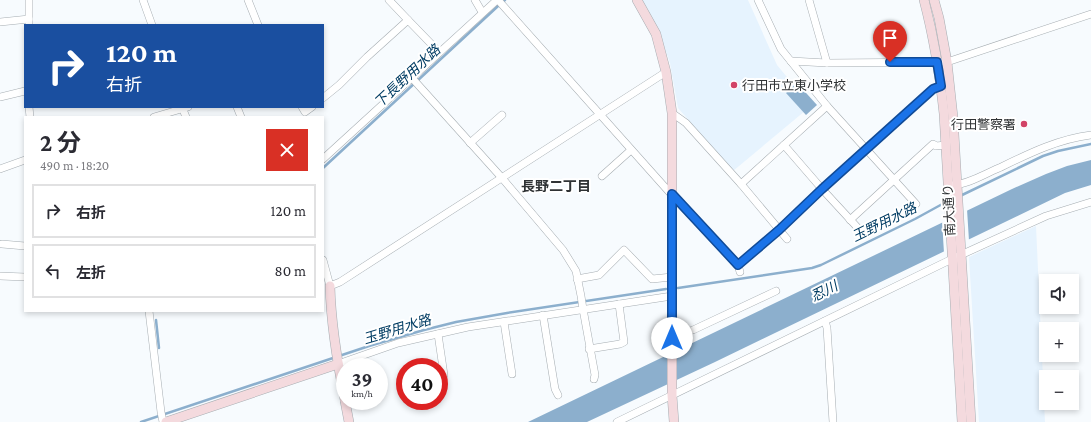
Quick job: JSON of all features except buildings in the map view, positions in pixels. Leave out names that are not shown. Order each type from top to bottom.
[{"type":"street","points":[[0,22],[29,22],[29,0]]},
{"type":"street","points":[[143,0],[152,24]]},
{"type":"street","points":[[248,0],[258,24]]},
{"type":"street","points":[[389,0],[439,52]]},
{"type":"street","points":[[475,0],[482,12]]},
{"type":"street","points":[[637,0],[656,34],[666,72],[672,113],[672,392],[674,422]]},
{"type":"street","points":[[758,0],[781,49],[828,106],[916,204]]},
{"type":"street","points":[[809,0],[827,63]]},
{"type":"street","name":"南大通り","points":[[924,0],[941,86],[946,145],[962,422]]},
{"type":"street","name":"南大通り","points":[[934,0],[947,62],[954,117],[972,422]]},
{"type":"street","points":[[324,158],[414,81],[439,52],[482,12],[499,2],[739,269],[866,149],[933,89],[941,86]]},
{"type":"street","points":[[791,61],[827,63],[947,62],[1091,14]]},
{"type":"street","points":[[324,97],[339,86],[367,57],[408,20]]},
{"type":"street","points":[[330,286],[340,282],[666,72]]},
{"type":"street","points":[[414,81],[502,178],[563,250],[576,271],[594,379]]},
{"type":"street","points":[[0,97],[24,91]]},
{"type":"street","points":[[741,184],[828,106]]},
{"type":"street","points":[[157,116],[184,108]]},
{"type":"street","points":[[303,108],[305,112],[311,108]]},
{"type":"street","points":[[672,113],[686,123],[741,184],[787,239]]},
{"type":"street","points":[[470,143],[502,115]]},
{"type":"street","points":[[948,186],[958,188],[1020,158],[1063,140],[1091,135]]},
{"type":"street","points":[[850,220],[933,144],[936,146],[946,145]]},
{"type":"street","points":[[784,145],[857,227]]},
{"type":"street","points":[[602,176],[631,150]]},
{"type":"street","points":[[0,169],[24,160]]},
{"type":"street","points":[[617,422],[672,392],[825,321],[962,252],[1046,216],[1091,202]]},
{"type":"street","points":[[2,244],[24,246]]},
{"type":"street","points":[[577,279],[599,275],[624,250],[652,279],[672,277]]},
{"type":"street","points":[[324,264],[330,286],[332,324],[337,358]]},
{"type":"street","points":[[0,276],[24,277]]},
{"type":"street","points":[[672,334],[693,330],[776,291]]},
{"type":"street","points":[[341,358],[468,327],[543,315],[582,305],[619,304],[672,296]]},
{"type":"street","points":[[589,349],[624,342],[619,304]]},
{"type":"street","points":[[149,312],[163,418],[336,359]]},
{"type":"street","points":[[543,315],[555,389],[558,395]]},
{"type":"street","points":[[825,321],[827,328],[833,422]]},
{"type":"street","points":[[504,322],[512,374]]},
{"type":"street","points":[[438,334],[442,358]]},
{"type":"street","points":[[347,410],[349,422]]},
{"type":"shaded area","name":"行田市立東小学校","points":[[642,0],[748,0],[777,65],[811,106],[733,171],[678,108],[670,63],[660,35]]},
{"type":"shaded area","points":[[1036,226],[1040,322],[1039,322],[1039,362],[1042,362],[1043,370],[1039,370],[1039,410],[1044,410],[1045,422],[979,422],[969,257]]},
{"type":"water","points":[[797,83],[817,105],[806,115],[786,93]]},
{"type":"water","name":"忍川","points":[[1091,160],[1091,185],[1065,193],[587,422],[528,422],[1012,189],[1067,166]]},
{"type":"pier","points":[[967,209],[969,241],[944,253],[942,220]]},
{"type":"waterway","name":"下長野用水路","points":[[324,167],[505,0]]},
{"type":"waterway","name":"玉野用水路","points":[[960,196],[1043,156],[1058,151],[1091,144]]},
{"type":"waterway","name":"玉野用水路","points":[[678,288],[812,268],[915,219],[946,202]]},
{"type":"waterway","name":"玉野用水路","points":[[141,422],[369,346],[424,330],[456,322],[507,313],[666,289]]},
{"type":"waterway","name":"下長野用水路","points":[[156,320],[159,348]]},
{"type":"place","name":"行田市立東小学校","points":[[734,85]]},
{"type":"place","name":"行田警察署","points":[[1024,124]]},
{"type":"district","name":"長野二丁目","points":[[556,186]]},
{"type":"route","points":[[672,338],[672,194],[738,265],[779,230],[822,189],[933,89],[941,86],[937,62],[890,62]]}]
